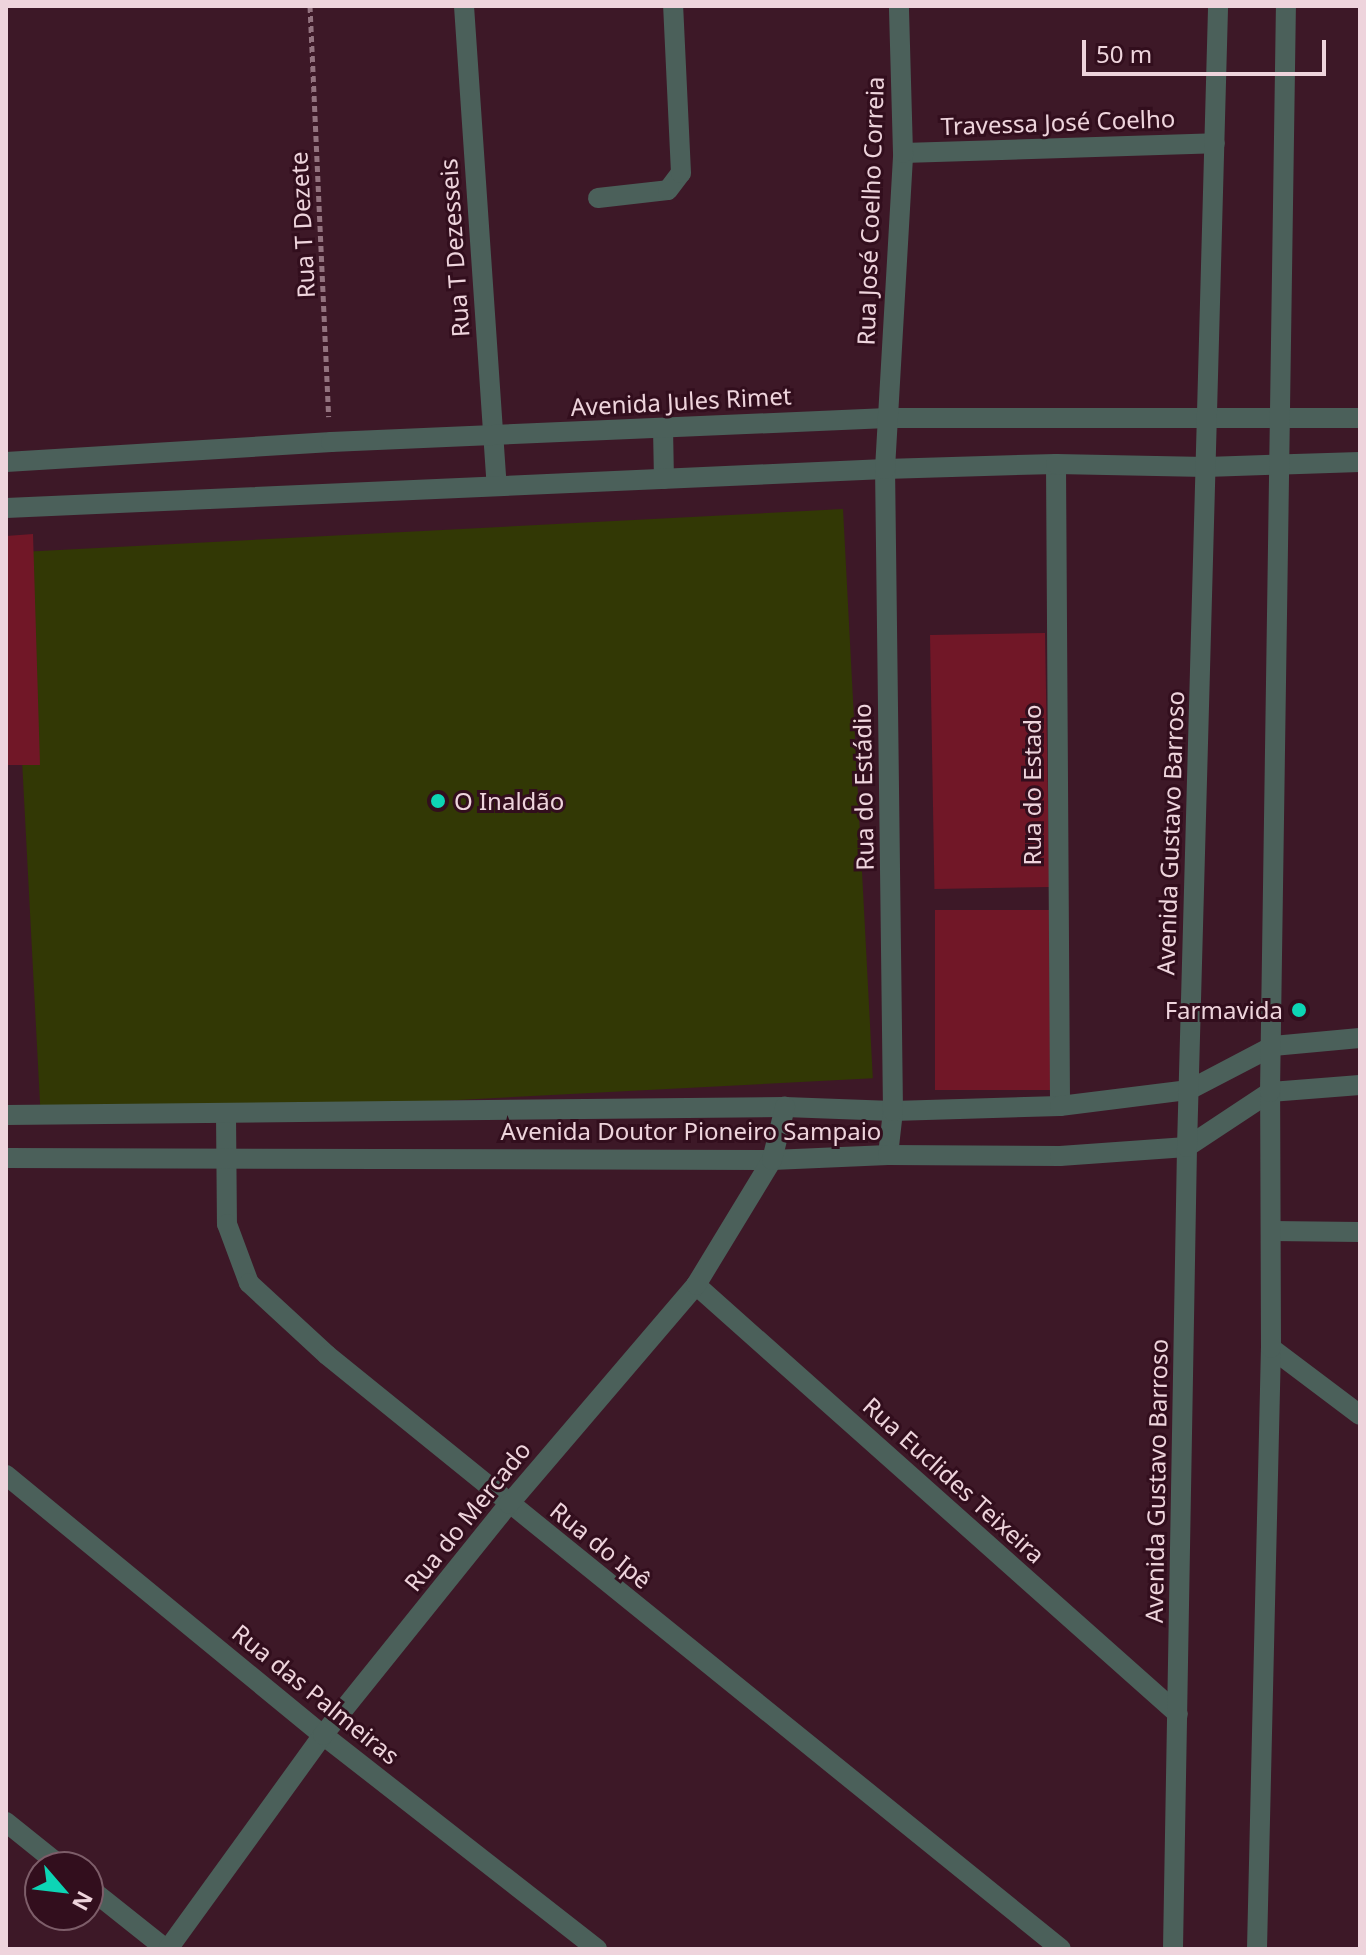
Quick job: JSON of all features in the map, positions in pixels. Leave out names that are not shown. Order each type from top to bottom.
[{"type":"street","name":"Rua T Dezesseis","points":[[464,6],[497,486]]},
{"type":"street","points":[[598,198],[668,190],[681,173],[673,6]]},
{"type":"street","name":"Rua José Coelho Correia","points":[[887,418],[903,153],[899,6]]},
{"type":"street","name":"Avenida Gustavo Barroso","points":[[1173,1949],[1187,1147],[1218,6]]},
{"type":"street","points":[[1257,1949],[1271,1348],[1270,1092],[1286,6]]},
{"type":"street","name":"Travessa José Coelho","points":[[903,153],[1215,143]]},
{"type":"street","name":"Avenida Jules Rimet","points":[[6,462],[331,442],[887,418],[1360,418]]},
{"type":"street","name":"Rua do Estádio","points":[[887,418],[885,469],[893,1111],[888,1155]]},
{"type":"street","points":[[663,428],[664,479]]},
{"type":"street","points":[[6,508],[885,469],[1056,464],[1206,467],[1360,462]]},
{"type":"street","name":"Rua do Estado","points":[[1056,464],[1060,1106]]},
{"type":"street","name":"Avenida Doutor Pioneiro Sampaio","points":[[6,1115],[785,1107],[893,1111],[1060,1106],[1189,1090],[1273,1046],[1360,1038]]},
{"type":"street","name":"Avenida Doutor Pioneiro Sampaio","points":[[6,1158],[226,1156],[772,1160],[888,1155],[1060,1156],[1187,1147],[1270,1092],[1360,1085]]},
{"type":"street","name":"Rua do Mercado","points":[[167,1949],[323,1735],[509,1504],[696,1285],[772,1160],[785,1107]]},
{"type":"street","name":"Rua do Ipê","points":[[226,1114],[227,1224],[249,1283],[327,1355],[1061,1949]]},
{"type":"street","points":[[1272,1231],[1360,1232]]},
{"type":"street","name":"Rua Euclides Teixeira","points":[[696,1285],[1178,1714]]},
{"type":"street","points":[[1271,1348],[1360,1415]]},
{"type":"street","name":"Rua das Palmeiras","points":[[6,1475],[323,1735],[597,1949]]},
{"type":"street","points":[[6,1822],[42,1851]]},
{"type":"street","points":[[104,1900],[167,1949]]},
{"type":"path","name":"Rua T Dezete","points":[[310,6],[331,442]]},
{"type":"green space","name":"O Inaldão","points":[[843,509],[873,1078],[41,1122],[11,553]]},
{"type":"building","points":[[33,534],[40,765],[6,765],[6,536]]},
{"type":"building","points":[[1045,633],[1049,887],[934,889],[930,635]]},
{"type":"building","points":[[935,910],[1053,910],[1053,1090],[935,1090]]},
{"type":"place","name":"O Inaldão","points":[[438,801]]},
{"type":"place","name":"Farmavida","points":[[1299,1010]]}]
